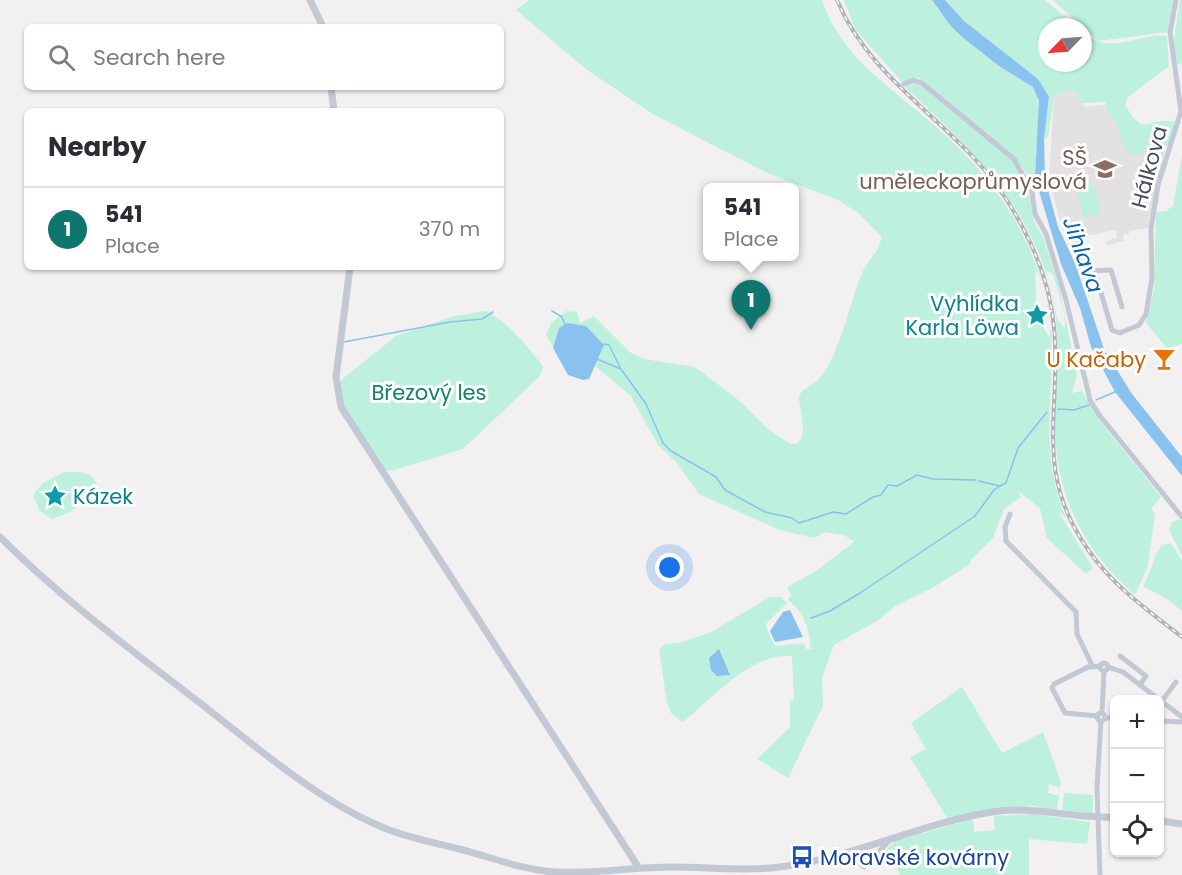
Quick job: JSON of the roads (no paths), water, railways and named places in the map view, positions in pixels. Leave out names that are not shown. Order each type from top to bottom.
[{"type":"street","points":[[310,0],[321,24]]},
{"type":"street","name":"Hálkova","points":[[1095,272],[1112,330],[1120,333],[1139,325],[1146,314],[1152,284],[1151,226],[1158,184],[1181,111],[1180,76],[1170,32],[1176,0]]},
{"type":"street","points":[[904,84],[913,80],[922,83],[1014,159],[1022,169],[1028,180],[1035,213],[1046,234],[1066,300],[1090,400],[1100,416],[1182,517]]},
{"type":"street","points":[[331,90],[334,108]]},
{"type":"street","name":"Hálkova","points":[[1074,233],[1082,264],[1088,271],[1111,270],[1122,307]]},
{"type":"street","points":[[350,270],[336,388],[338,400],[347,419],[639,868]]},
{"type":"street","points":[[1010,514],[1005,527],[1006,541],[1076,612],[1077,634],[1093,667]]},
{"type":"street","points":[[0,537],[50,585],[214,714],[324,795],[365,820],[409,837],[537,870],[576,872],[639,868],[735,872],[786,866],[846,852],[994,811],[1034,811],[1110,817]]},
{"type":"street","points":[[1120,656],[1146,676],[1140,685]]},
{"type":"street","points":[[1110,718],[1065,713],[1052,690],[1054,684],[1093,667],[1117,668],[1152,695]]},
{"type":"street","points":[[1100,875],[1097,787],[1104,668]]},
{"type":"street","points":[[1164,701],[1176,682]]},
{"type":"street","points":[[1164,705],[1182,717]]},
{"type":"street","points":[[1164,721],[1182,723]]},
{"type":"street","points":[[1164,822],[1182,824]]},
{"type":"street","points":[[846,852],[864,867],[892,838]]},
{"type":"water","points":[[932,0],[945,0],[964,21],[1038,79],[1049,97],[1044,139],[1045,179],[1058,227],[1075,263],[1104,349],[1132,394],[1182,457],[1182,476],[1115,392],[1091,347],[1080,308],[1061,264],[1035,178],[1039,101],[1033,87],[999,66],[961,36]]},
{"type":"water","points":[[568,323],[586,326],[604,345],[589,379],[583,380],[568,375],[553,348],[559,328]]},
{"type":"water","points":[[790,610],[803,637],[775,642],[770,631],[783,612]]},
{"type":"water","points":[[719,649],[730,675],[717,676],[711,670],[709,658]]},
{"type":"waterway","points":[[552,311],[562,317],[565,325]]},
{"type":"waterway","points":[[344,342],[450,322],[482,319],[493,312]]},
{"type":"waterway","points":[[602,344],[609,345],[620,367]]},
{"type":"waterway","points":[[597,359],[621,369],[646,404],[663,443],[671,451],[716,477],[725,490],[765,512],[792,518],[799,523],[833,512],[846,514],[873,497],[881,495],[888,485],[897,486],[917,475],[933,479],[976,480]]},
{"type":"waterway","points":[[1096,400],[1117,391]]},
{"type":"waterway","points":[[1058,409],[1074,410],[1092,404]]},
{"type":"waterway","points":[[979,481],[1000,486],[1006,483],[1018,448],[1047,412]]},
{"type":"waterway","points":[[811,618],[830,611],[860,593],[975,516],[994,490],[1000,486]]},
{"type":"railway","points":[[837,0],[863,46],[880,66],[981,165],[1002,192],[1020,222],[1040,266],[1053,315],[1055,467],[1071,522],[1089,551],[1109,576],[1182,637]]},
{"type":"place","name":"SŠ uměleckoprůmyslová","points":[[1105,169]]},
{"type":"place","name":"Vyhlídka Karla Löwa","points":[[1037,315]]},
{"type":"place","name":"541","points":[[751,330]]},
{"type":"place","name":"U Kačaby","points":[[1164,359]]},
{"type":"place","name":"Kázek","points":[[55,496]]},
{"type":"place","name":"Moravské kovárny","points":[[802,857]]},
{"type":"water label","name":"Jihlava","points":[[1083,255]]},
{"type":"park label","name":"Březový les","points":[[429,392]]}]
